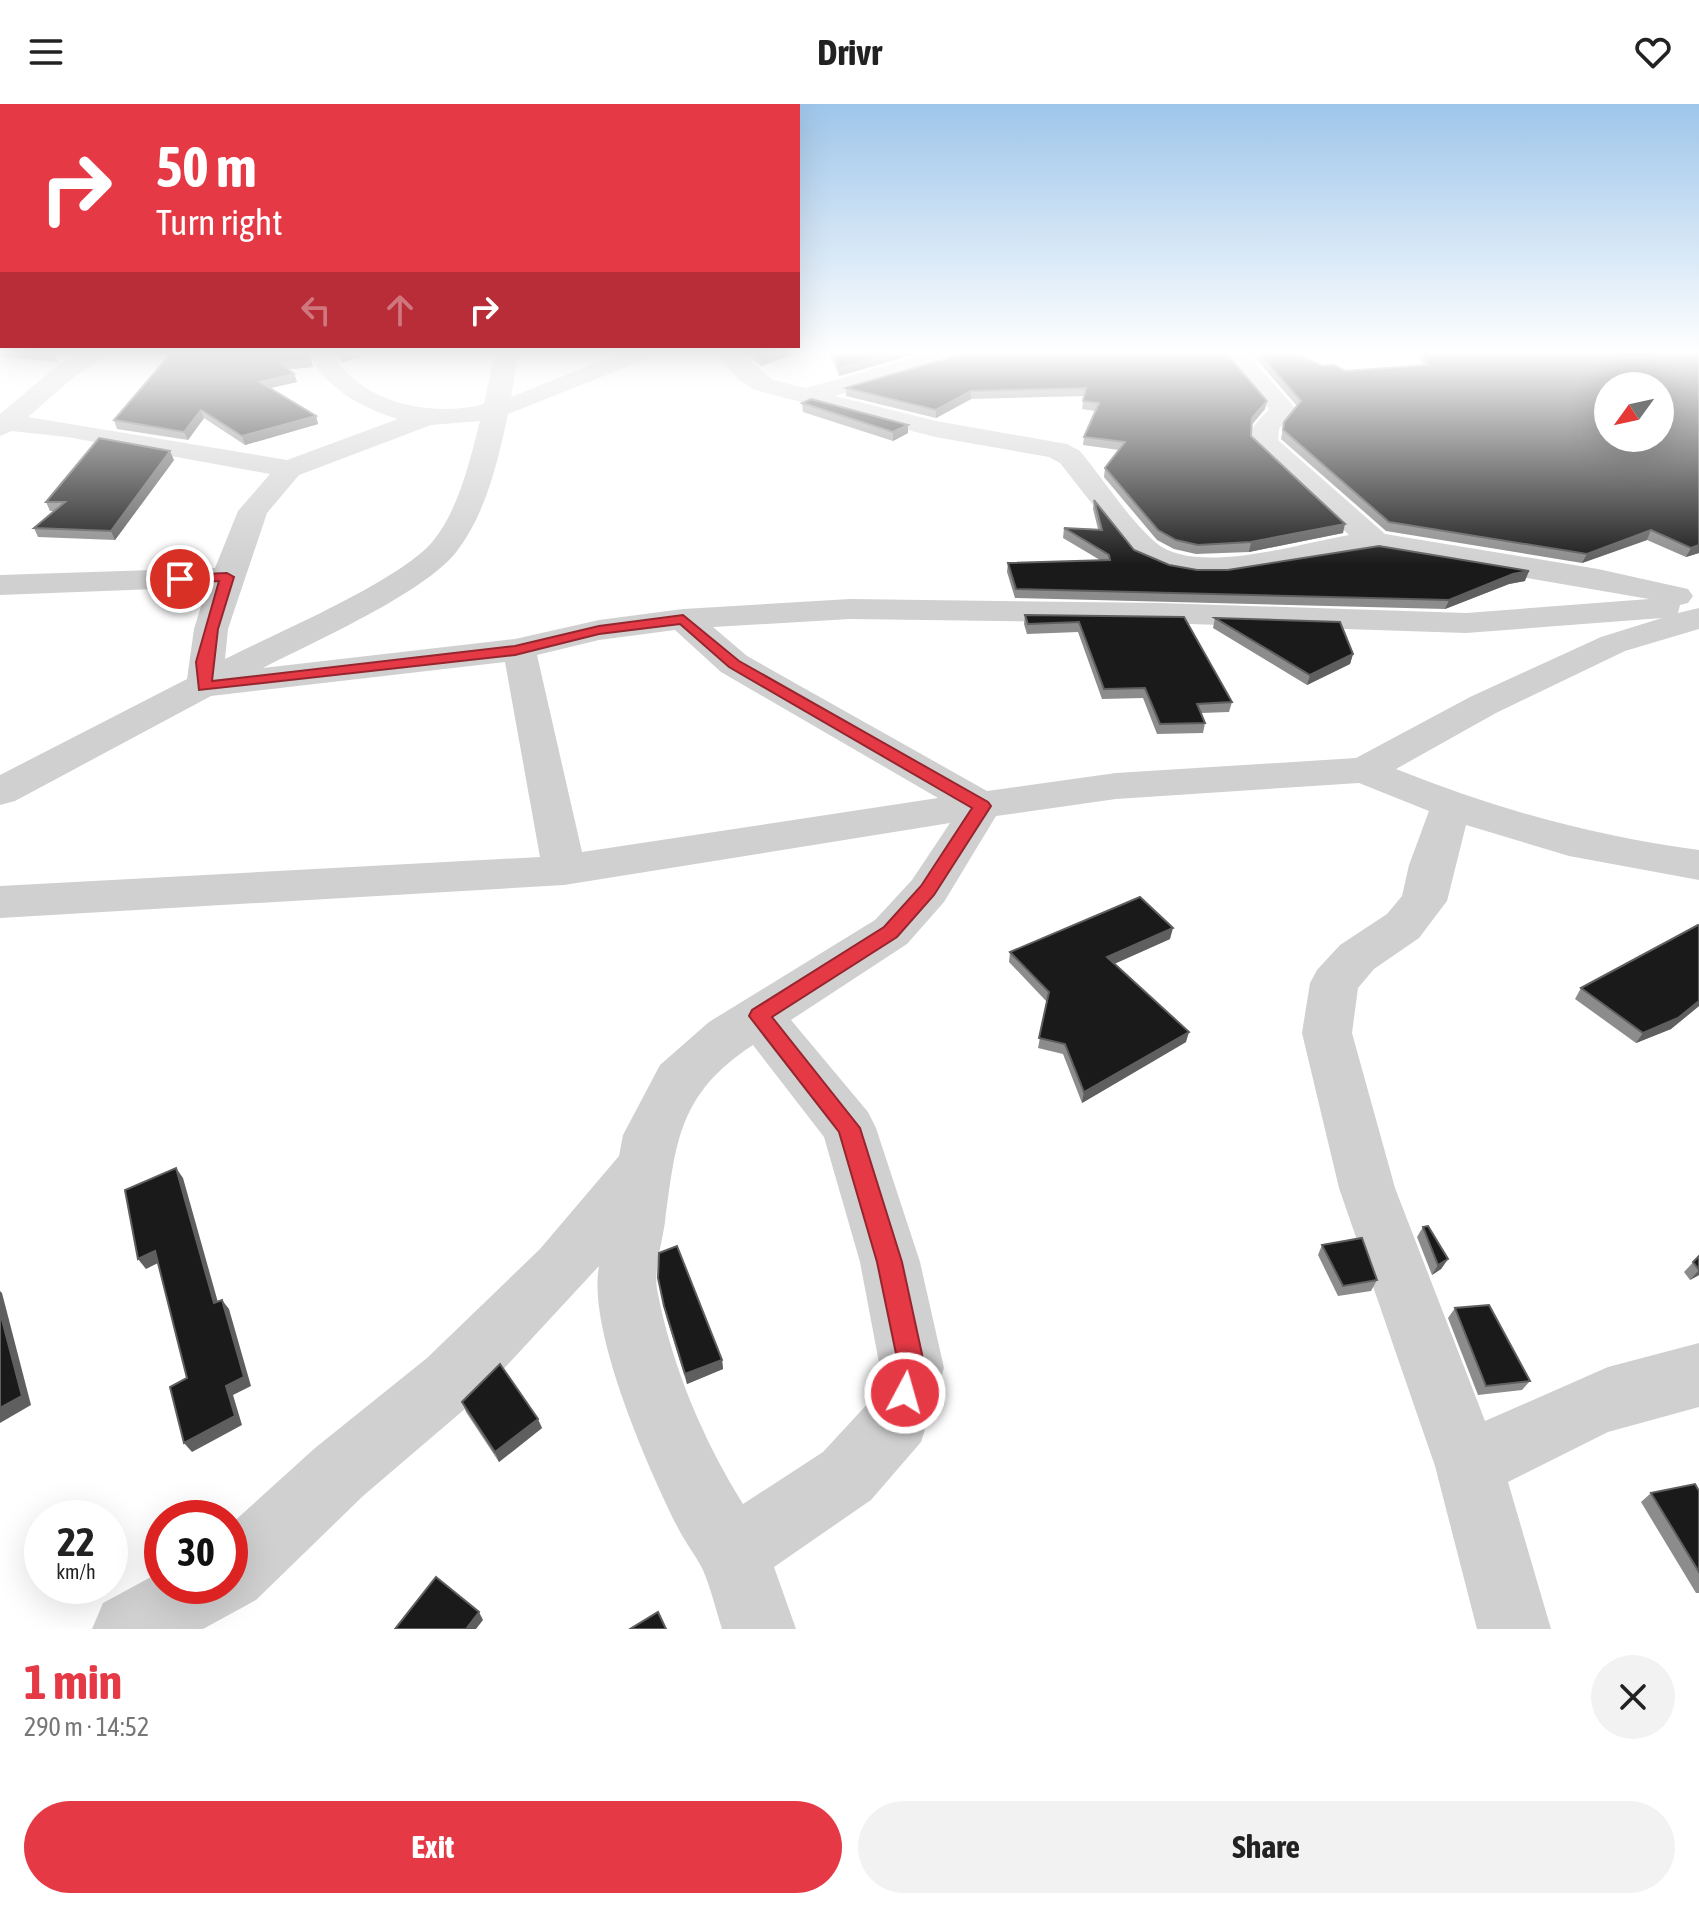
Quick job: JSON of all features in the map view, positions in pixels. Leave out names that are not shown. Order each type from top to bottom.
[{"type":"street","points":[[204,686],[204,662],[211,629],[253,511],[289,469],[415,422]]},
{"type":"street","points":[[0,792],[204,686],[432,561],[449,541],[473,488],[490,422]]},
{"type":"street","points":[[907,422],[1057,450],[1070,457],[1145,550],[1160,562],[1183,568],[1217,567],[1376,543],[1557,570],[1641,586],[1699,604]]},
{"type":"street","points":[[1271,422],[1266,427],[1264,442],[1376,543]]},
{"type":"street","points":[[4,425],[67,429],[289,469]]},
{"type":"street","points":[[0,585],[227,577]]},
{"type":"street","points":[[204,686],[515,650],[599,630],[683,619],[850,609],[1161,613],[1466,623],[1699,604]]},
{"type":"street","points":[[0,902],[564,870],[735,841],[1116,786],[1364,770],[1483,705],[1613,644],[1699,618]]},
{"type":"street","points":[[683,619],[734,664],[982,806]]},
{"type":"street","points":[[515,650],[522,659],[564,870]]},
{"type":"street","points":[[1364,770],[1505,826],[1623,854],[1699,865]]},
{"type":"street","points":[[759,1629],[733,1553],[703,1504],[676,1446],[640,1351],[626,1285],[650,1135],[679,1080],[727,1036],[891,932],[928,891],[982,806]]},
{"type":"street","points":[[1451,807],[1431,865],[1424,901],[1403,926],[1357,957],[1334,983],[1327,1033],[1367,1188],[1469,1466],[1514,1629]]},
{"type":"street","points":[[733,1553],[847,1476],[898,1419],[912,1368],[890,1262],[849,1128],[759,1016]]},
{"type":"street","points":[[248,1557],[339,1472],[450,1380],[561,1268],[646,1164]]},
{"type":"street","points":[[1469,1466],[1566,1414],[1659,1382],[1699,1375]]},
{"type":"street","points":[[129,1629],[175,1604]]},
{"type":"building","points":[[127,422],[192,422],[184,432]]},
{"type":"building","points":[[220,422],[293,422],[242,436]]},
{"type":"building","points":[[862,422],[908,425],[893,432]]},
{"type":"building","points":[[1091,422],[1252,422],[1251,436],[1345,524],[1251,542],[1198,545],[1176,540],[1158,530],[1105,468],[1125,442],[1084,437]]},
{"type":"building","points":[[1284,422],[1594,422],[1594,452],[1674,452],[1674,422],[1699,422],[1699,545],[1691,548],[1651,530],[1587,554],[1389,522],[1283,430]]},
{"type":"building","points":[[99,438],[170,451],[111,531],[34,528],[65,502],[46,502]]},
{"type":"building","points":[[1094,500],[1134,550],[1169,565],[1197,570],[1228,570],[1379,546],[1529,571],[1513,574],[1449,600],[1016,589],[1008,563],[1110,560],[1109,555],[1064,528],[1102,530]]},
{"type":"building","points":[[1025,615],[1184,617],[1232,702],[1197,704],[1205,723],[1160,724],[1145,688],[1104,689],[1079,622],[1028,624]]},
{"type":"building","points":[[1215,618],[1340,622],[1353,654],[1310,675]]},
{"type":"building","points":[[1140,897],[1173,928],[1107,957],[1189,1032],[1084,1092],[1065,1044],[1039,1038],[1049,992],[1010,952]]},
{"type":"building","points":[[1698,925],[1699,1001],[1678,1018],[1643,1033],[1581,988]]},
{"type":"building","points":[[176,1168],[214,1303],[222,1300],[244,1377],[226,1386],[235,1416],[184,1443],[170,1387],[187,1378],[155,1251],[138,1259],[125,1190]]},
{"type":"building","points":[[1428,1226],[1448,1259],[1438,1265],[1423,1227]]},
{"type":"building","points":[[1362,1238],[1377,1280],[1343,1286],[1322,1245]]},
{"type":"building","points":[[677,1246],[722,1360],[685,1374],[658,1278],[659,1253]]},
{"type":"building","points":[[1699,1256],[1699,1270],[1693,1262]]},
{"type":"building","points":[[1489,1305],[1530,1381],[1486,1386],[1455,1308]]},
{"type":"building","points":[[0,1312],[22,1396],[0,1408]]},
{"type":"building","points":[[500,1364],[538,1419],[495,1452],[462,1402]]},
{"type":"building","points":[[1695,1484],[1699,1491],[1699,1572],[1651,1493]]},
{"type":"building","points":[[436,1577],[479,1612],[466,1629],[395,1629]]},
{"type":"building","points":[[658,1612],[666,1629],[630,1629]]},
{"type":"route","points":[[180,579],[227,577],[204,662],[204,686],[515,650],[599,630],[683,619],[734,664],[982,806],[928,891],[891,932],[759,1016],[849,1128],[890,1262],[912,1368],[905,1393]]}]
